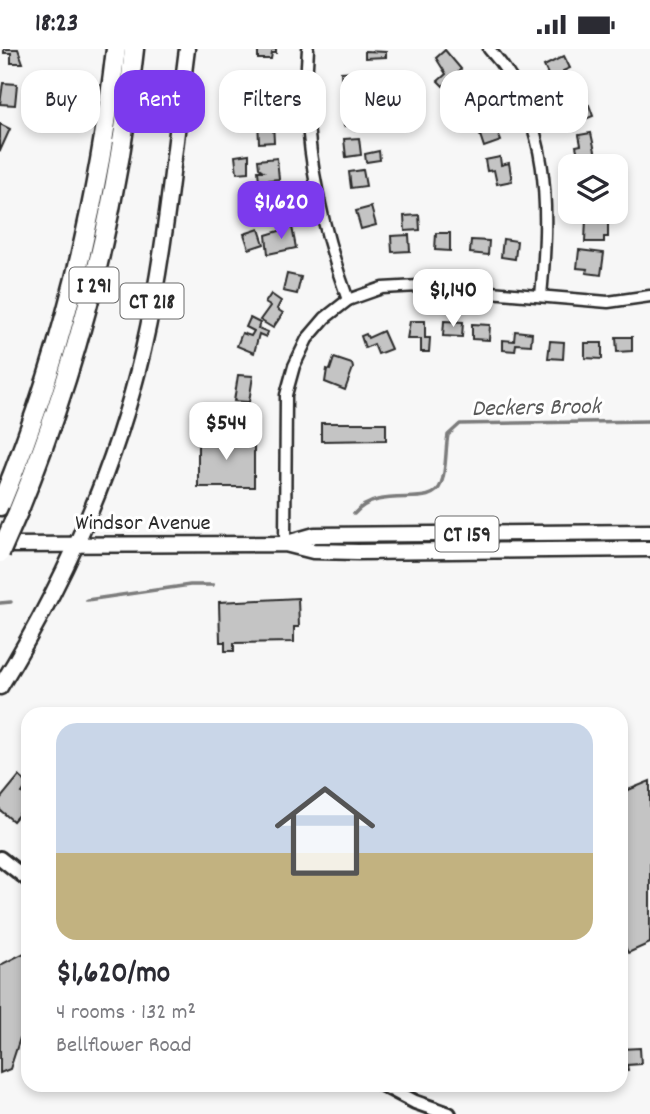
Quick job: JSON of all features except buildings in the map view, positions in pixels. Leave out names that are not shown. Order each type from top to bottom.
[{"type":"highway","name":"I 291","points":[[0,506],[40,403],[76,276],[101,157],[116,49]]},
{"type":"highway","name":"I 291","points":[[0,553],[58,408],[96,276],[118,169],[134,49]]},
{"type":"main road","name":"CT 218","points":[[78,544],[113,456],[143,347],[161,244],[187,49]]},
{"type":"main road","name":"Windsor Avenue","points":[[285,544],[315,535],[650,532]]},
{"type":"main road","points":[[386,535],[386,551]]},
{"type":"main road","points":[[0,687],[42,615],[78,544]]},
{"type":"main road","name":"Windsor Avenue","points":[[0,545],[285,544],[313,551],[650,549]]},
{"type":"street","points":[[307,49],[307,123],[316,190],[330,253],[348,300]]},
{"type":"street","points":[[489,49],[517,90],[536,131],[547,190],[541,296]]},
{"type":"street","points":[[285,544],[288,386],[293,366],[307,339],[325,318],[348,300],[382,288],[419,286],[608,302],[650,296]]},
{"type":"street","points":[[0,858],[21,874]]},
{"type":"street","points":[[396,1092],[449,1114]]},
{"type":"waterway","name":"Deckers Brook","points":[[354,514],[365,505],[378,500],[427,496],[435,492],[443,478],[448,435],[460,424],[650,421]]},
{"type":"waterway","name":"Deckers Brook","points":[[87,600],[190,585],[213,585]]},
{"type":"waterway","name":"Deckers Brook","points":[[0,603],[11,602]]}]
